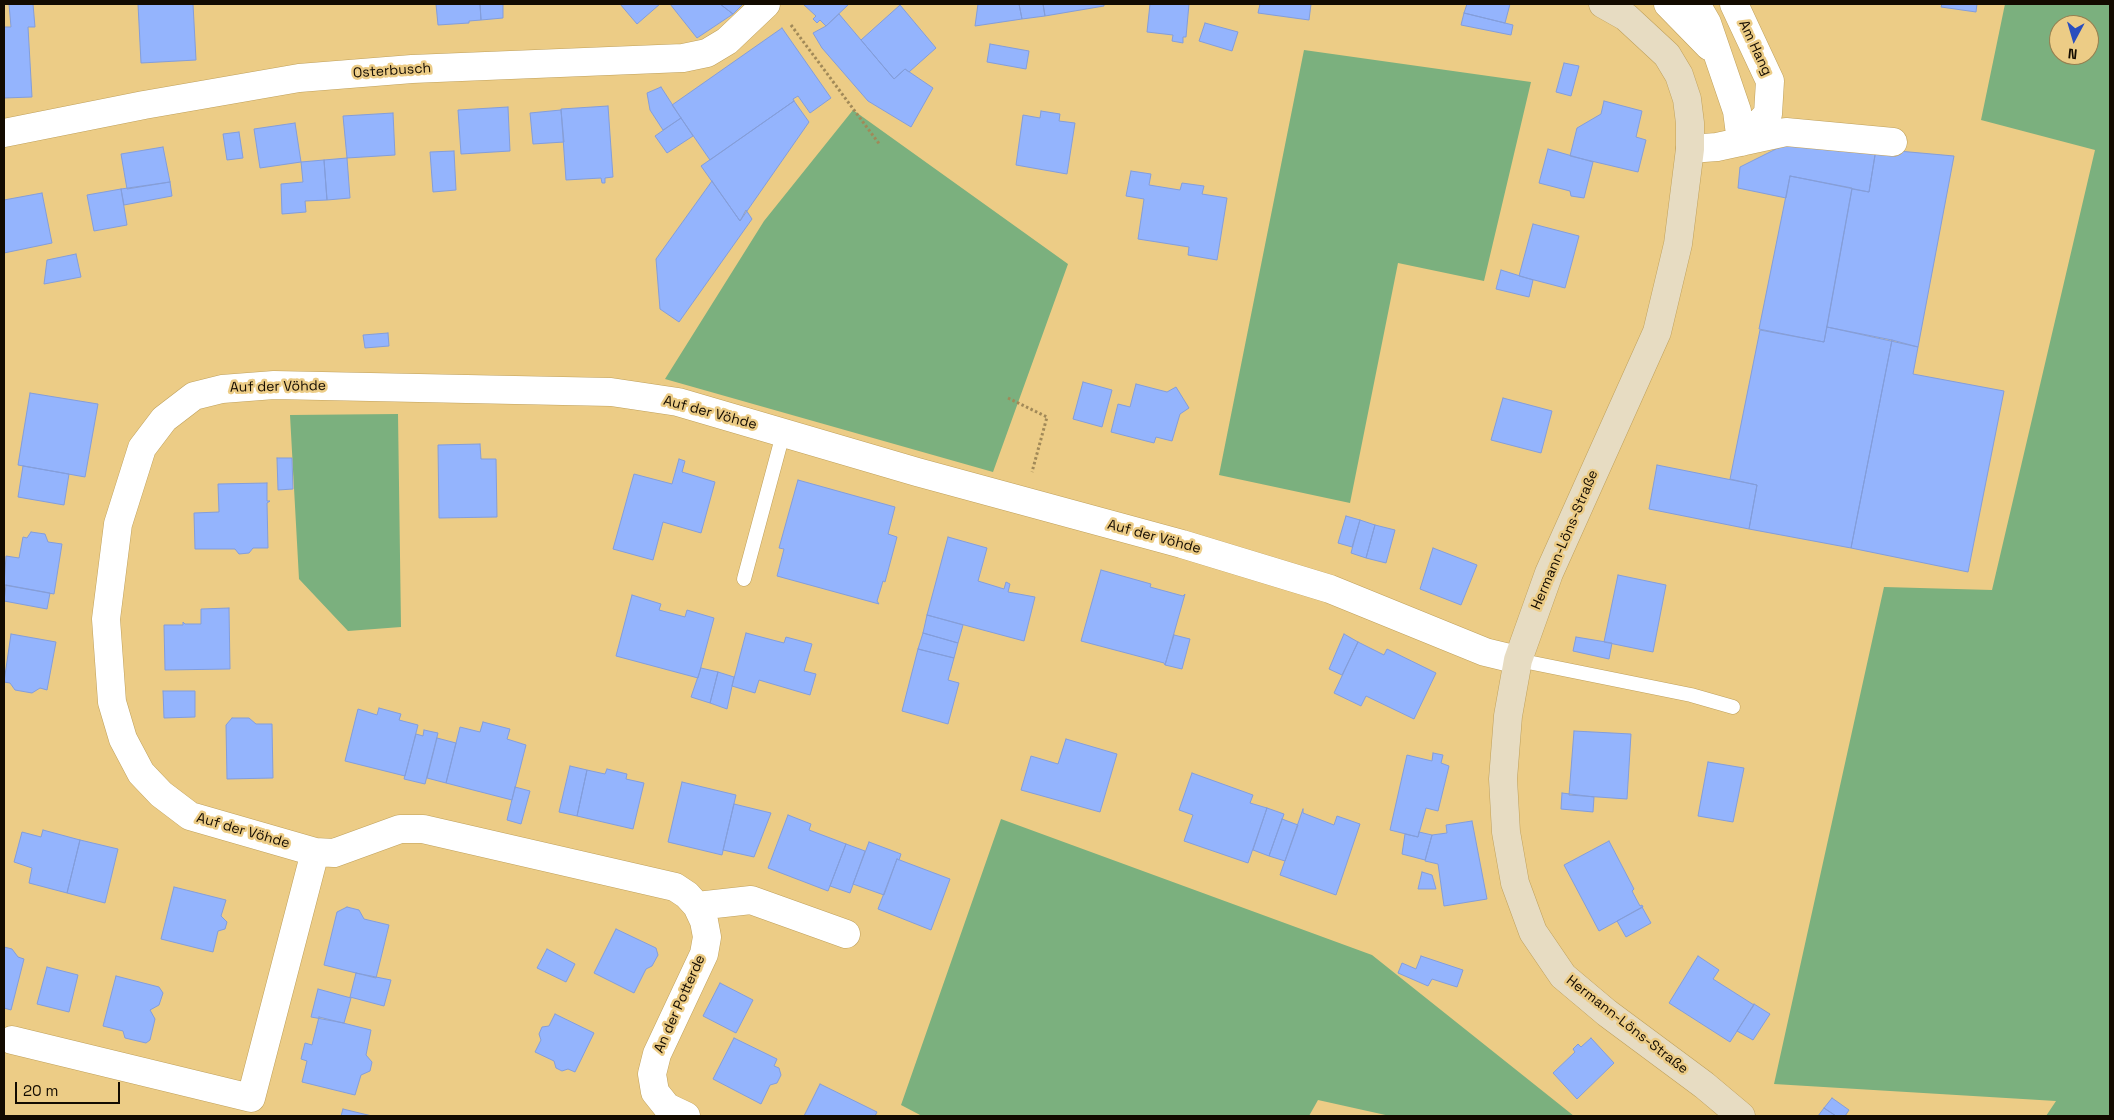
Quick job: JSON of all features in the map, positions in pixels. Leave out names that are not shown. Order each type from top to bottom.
[{"type":"street","name":"Hermann-Löns-Straße","points":[[1603,4],[1626,17],[1667,55],[1679,75],[1687,99],[1690,123],[1690,149],[1678,244],[1657,332],[1549,573],[1518,660],[1508,716],[1503,788],[1506,832],[1515,882],[1533,932],[1563,976],[1606,1013],[1704,1084],[1741,1116]]},
{"type":"street","points":[[1668,4],[1716,52]]},
{"type":"street","points":[[1696,4],[1707,23],[1737,111],[1741,142]]},
{"type":"street","name":"Am Hang","points":[[1734,4],[1770,81],[1768,114],[1741,142]]},
{"type":"street","name":"Osterbusch","points":[[4,133],[144,105],[299,78],[412,69],[683,58],[708,53],[776,12]]},
{"type":"street","points":[[1690,149],[1741,142],[1786,132],[1893,142]]},
{"type":"street","name":"Auf der Vöhde","points":[[698,906],[675,887],[423,829],[400,829],[334,853],[315,852],[190,816],[161,794],[141,773],[123,739],[112,702],[106,618],[118,524],[142,448],[164,419],[194,396],[222,389],[274,385],[611,392],[678,402],[783,434],[1182,544],[1330,589],[1485,652],[1518,660]]},
{"type":"street","points":[[12,1040],[251,1098],[315,852]]},
{"type":"street","points":[[698,906],[752,900],[846,934]]},
{"type":"street","name":"An der Potterde","points":[[686,1116],[666,1107],[655,1092],[652,1074],[657,1054],[704,954],[707,937],[704,921],[698,906]]},
{"type":"lane","points":[[744,579],[783,434]]},
{"type":"lane","points":[[1518,660],[1681,693],[1733,707]]},
{"type":"path","points":[[776,12],[880,145]]},
{"type":"path","points":[[1008,398],[1046,417],[1023,501]]},
{"type":"green space","points":[[2005,4],[2110,5],[2110,1116],[2046,1116],[2056,1101],[1774,1084],[1884,587],[1992,590],[2095,150],[1981,120]]},
{"type":"green space","points":[[1304,50],[1531,82],[1484,281],[1398,263],[1350,503],[1219,475]]},
{"type":"green space","points":[[853,110],[1068,264],[993,472],[665,379],[764,221]]},
{"type":"green space","points":[[398,414],[401,627],[348,631],[299,579],[290,415]]},
{"type":"green space","points":[[1001,819],[1372,955],[1574,1116],[1390,1116],[1318,1100],[1309,1116],[922,1116],[901,1105]]},
{"type":"building","points":[[9,4],[33,4],[35,27],[28,27],[32,97],[4,98],[4,27],[11,27]]},
{"type":"building","points":[[138,4],[193,4],[196,60],[141,63]]},
{"type":"building","points":[[436,4],[480,4],[481,20],[469,21],[469,23],[438,25]]},
{"type":"building","points":[[480,4],[503,4],[503,18],[481,20]]},
{"type":"building","points":[[620,4],[660,4],[637,24]]},
{"type":"building","points":[[670,4],[720,4],[733,14],[697,38]]},
{"type":"building","points":[[720,4],[743,4],[733,14]]},
{"type":"building","points":[[803,4],[849,4],[826,26],[820,20],[817,23],[813,19],[816,16]]},
{"type":"building","points":[[978,4],[1019,4],[1022,19],[975,26]]},
{"type":"building","points":[[1019,4],[1043,4],[1045,16],[1022,19]]},
{"type":"building","points":[[1043,4],[1104,4],[1104,6],[1045,16]]},
{"type":"building","points":[[1150,4],[1189,4],[1186,37],[1183,37],[1183,43],[1172,41],[1173,35],[1147,32]]},
{"type":"building","points":[[1260,4],[1311,4],[1309,20],[1258,13]]},
{"type":"building","points":[[1467,4],[1510,4],[1505,23],[1464,13]]},
{"type":"building","points":[[1942,4],[1977,4],[1976,12],[1941,7]]},
{"type":"building","points":[[900,5],[936,48],[909,72],[905,69],[894,79],[861,40]]},
{"type":"building","points":[[1464,13],[1513,25],[1511,35],[1461,25]]},
{"type":"building","points":[[839,14],[894,79],[905,69],[933,88],[911,127],[868,101],[822,48],[813,33],[826,26]]},
{"type":"building","points":[[1205,23],[1238,32],[1232,51],[1199,41]]},
{"type":"building","points":[[782,28],[831,98],[810,113],[798,96],[793,99],[794,101],[710,160],[672,105]]},
{"type":"building","points":[[990,44],[1029,51],[1026,69],[987,62]]},
{"type":"building","points":[[1564,63],[1579,66],[1571,96],[1556,92]]},
{"type":"building","points":[[661,87],[681,118],[663,130],[650,110],[647,93]]},
{"type":"building","points":[[794,101],[809,122],[740,221],[701,166]]},
{"type":"building","points":[[1604,101],[1642,111],[1636,137],[1646,140],[1638,172],[1570,156],[1577,128],[1601,114]]},
{"type":"building","points":[[608,106],[613,177],[605,178],[605,183],[602,183],[601,178],[566,180],[561,109]]},
{"type":"building","points":[[508,107],[510,151],[461,154],[458,110]]},
{"type":"building","points":[[561,110],[564,142],[533,144],[530,113]]},
{"type":"building","points":[[1041,111],[1060,114],[1059,121],[1075,123],[1067,174],[1016,165],[1023,115],[1040,118]]},
{"type":"building","points":[[393,113],[395,155],[347,158],[343,116]]},
{"type":"building","points":[[681,118],[693,136],[667,153],[655,136]]},
{"type":"building","points":[[295,123],[301,162],[260,168],[254,129]]},
{"type":"building","points":[[239,132],[243,158],[227,160],[223,134]]},
{"type":"building","points":[[1786,144],[1876,149],[1869,192],[1790,176],[1786,198],[1738,188],[1740,167]]},
{"type":"building","points":[[163,147],[170,182],[127,189],[121,154]]},
{"type":"building","points":[[1548,149],[1593,162],[1584,198],[1571,196],[1570,191],[1539,183]]},
{"type":"building","points":[[1876,149],[1954,156],[1918,347],[1827,327],[1852,189],[1869,192]]},
{"type":"building","points":[[454,151],[456,190],[433,192],[430,152]]},
{"type":"building","points":[[347,158],[350,198],[327,200],[324,160]]},
{"type":"building","points":[[324,160],[327,200],[305,201],[306,212],[282,214],[281,184],[303,182],[301,162]]},
{"type":"building","points":[[1131,171],[1151,174],[1149,185],[1180,190],[1182,183],[1204,186],[1202,194],[1227,198],[1217,260],[1188,255],[1189,247],[1138,239],[1144,199],[1126,196]]},
{"type":"building","points":[[1790,176],[1852,188],[1824,342],[1759,329]]},
{"type":"building","points":[[712,181],[740,221],[746,210],[752,219],[679,322],[660,309],[656,259]]},
{"type":"building","points":[[170,182],[172,196],[124,205],[121,189]]},
{"type":"building","points":[[121,189],[127,225],[94,231],[87,195]]},
{"type":"building","points":[[42,193],[52,243],[4,253],[4,200]]},
{"type":"building","points":[[1533,224],[1579,236],[1565,288],[1519,276]]},
{"type":"building","points":[[76,254],[81,277],[44,284],[47,260]]},
{"type":"building","points":[[1501,270],[1533,280],[1529,297],[1496,289]]},
{"type":"building","points":[[1827,327],[1892,340],[1851,548],[1749,529],[1757,485],[1730,479],[1760,330],[1824,342]]},
{"type":"building","points":[[388,333],[389,346],[365,348],[363,335]]},
{"type":"building","points":[[1892,340],[1918,347],[1913,374],[2004,391],[1968,572],[1851,548]]},
{"type":"building","points":[[1083,382],[1112,390],[1102,427],[1073,419]]},
{"type":"building","points":[[1136,384],[1167,392],[1176,387],[1189,408],[1180,414],[1172,441],[1156,437],[1154,443],[1111,432],[1118,404],[1130,407]]},
{"type":"building","points":[[30,393],[98,404],[85,477],[18,465]]},
{"type":"building","points":[[1503,398],[1552,411],[1541,453],[1491,440]]},
{"type":"building","points":[[480,444],[481,459],[496,459],[497,517],[439,518],[438,445]]},
{"type":"building","points":[[277,458],[292,458],[293,489],[278,490]]},
{"type":"building","points":[[679,459],[685,461],[682,472],[715,482],[701,533],[663,522],[653,560],[613,549],[634,474],[672,484]]},
{"type":"building","points":[[1657,465],[1757,485],[1749,529],[1649,509]]},
{"type":"building","points":[[23,466],[69,474],[64,505],[18,497]]},
{"type":"building","points":[[798,480],[895,507],[888,534],[897,537],[885,582],[883,581],[877,601],[879,604],[777,576],[784,549],[779,548]]},
{"type":"building","points":[[267,483],[267,501],[270,501],[267,503],[268,548],[253,548],[249,553],[239,554],[235,549],[195,549],[194,513],[219,512],[218,484]]},
{"type":"building","points":[[1346,516],[1360,520],[1352,547],[1338,543]]},
{"type":"building","points":[[1360,520],[1375,525],[1366,558],[1351,553]]},
{"type":"building","points":[[1375,525],[1395,530],[1386,563],[1366,558]]},
{"type":"building","points":[[31,532],[45,534],[48,542],[62,544],[54,594],[4,585],[6,556],[19,558],[23,537],[27,538]]},
{"type":"building","points":[[948,537],[987,548],[978,581],[1004,589],[1006,582],[1010,584],[1008,592],[1035,597],[1024,641],[927,615]]},
{"type":"building","points":[[1433,548],[1477,565],[1461,605],[1420,589]]},
{"type":"building","points":[[1101,570],[1151,584],[1150,587],[1183,596],[1185,594],[1165,665],[1164,663],[1081,641]]},
{"type":"building","points":[[1618,575],[1666,585],[1653,652],[1604,642]]},
{"type":"building","points":[[6,585],[50,593],[47,609],[4,601]]},
{"type":"building","points":[[632,595],[661,604],[659,610],[685,617],[687,610],[714,618],[698,678],[616,656]]},
{"type":"building","points":[[229,608],[230,669],[165,670],[164,625],[183,625],[183,622],[185,624],[201,624],[201,609]]},
{"type":"building","points":[[927,615],[963,625],[958,643],[923,633]]},
{"type":"building","points":[[746,633],[784,643],[786,637],[812,644],[804,671],[816,674],[810,695],[759,680],[755,693],[732,686]]},
{"type":"building","points":[[923,633],[958,643],[954,658],[918,649]]},
{"type":"building","points":[[11,634],[56,642],[47,690],[40,688],[32,693],[15,690],[10,683],[4,682]]},
{"type":"building","points":[[1344,634],[1358,642],[1342,675],[1329,669]]},
{"type":"building","points":[[1174,635],[1190,639],[1182,669],[1165,665]]},
{"type":"building","points":[[1576,637],[1612,643],[1609,659],[1573,651]]},
{"type":"building","points":[[1358,642],[1384,655],[1387,649],[1436,673],[1414,719],[1366,696],[1361,706],[1334,693]]},
{"type":"building","points":[[918,649],[954,658],[948,680],[959,683],[948,724],[902,711]]},
{"type":"building","points":[[701,668],[718,672],[710,703],[691,697]]},
{"type":"building","points":[[718,672],[734,677],[727,709],[710,703]]},
{"type":"building","points":[[163,691],[195,691],[195,717],[164,718]]},
{"type":"building","points":[[379,708],[401,714],[399,720],[418,725],[405,776],[345,761],[358,709],[377,715]]},
{"type":"building","points":[[232,718],[249,718],[256,724],[272,724],[273,778],[227,779],[226,725]]},
{"type":"building","points":[[483,722],[510,729],[507,739],[526,745],[512,800],[446,783],[460,727],[480,732]]},
{"type":"building","points":[[424,730],[438,733],[425,784],[404,779],[416,734],[423,736]]},
{"type":"building","points":[[1574,731],[1631,734],[1627,799],[1569,795]]},
{"type":"building","points":[[437,738],[456,743],[446,783],[427,778]]},
{"type":"building","points":[[1066,739],[1117,754],[1100,812],[1021,790],[1031,756],[1058,764]]},
{"type":"building","points":[[1433,753],[1443,755],[1441,763],[1449,766],[1438,811],[1426,808],[1418,837],[1390,830],[1407,755],[1432,761]]},
{"type":"building","points":[[1708,762],[1744,768],[1733,822],[1698,816]]},
{"type":"building","points":[[570,766],[587,770],[577,816],[559,812]]},
{"type":"building","points":[[607,769],[627,774],[626,779],[644,783],[633,829],[577,816],[587,770],[605,774]]},
{"type":"building","points":[[1192,773],[1253,795],[1250,803],[1267,808],[1248,863],[1184,841],[1193,815],[1179,810]]},
{"type":"building","points":[[682,782],[736,795],[722,855],[668,842]]},
{"type":"building","points":[[515,787],[530,791],[521,824],[507,820]]},
{"type":"building","points":[[1562,793],[1594,797],[1593,812],[1561,809]]},
{"type":"building","points":[[734,804],[771,813],[754,857],[723,850]]},
{"type":"building","points":[[1267,808],[1284,814],[1269,856],[1253,850]]},
{"type":"building","points":[[1303,809],[1303,813],[1334,825],[1337,816],[1360,824],[1336,895],[1280,875]]},
{"type":"building","points":[[788,815],[811,824],[809,830],[846,844],[828,891],[768,868]]},
{"type":"building","points":[[1282,819],[1298,825],[1285,861],[1269,856]]},
{"type":"building","points":[[1472,821],[1487,899],[1444,906],[1438,864],[1425,861],[1432,835],[1447,833],[1446,825]]},
{"type":"building","points":[[43,830],[80,840],[67,893],[29,883],[32,868],[14,862],[22,832],[41,837]]},
{"type":"building","points":[[1419,832],[1432,835],[1425,860],[1402,854],[1405,834],[1418,837]]},
{"type":"building","points":[[80,840],[118,849],[105,903],[67,893]]},
{"type":"building","points":[[1609,841],[1634,889],[1632,891],[1640,906],[1642,905],[1643,907],[1599,931],[1564,865]]},
{"type":"building","points":[[869,842],[901,854],[899,860],[897,859],[884,895],[853,884]]},
{"type":"building","points":[[846,844],[865,851],[850,893],[830,886]]},
{"type":"building","points":[[897,859],[950,879],[931,930],[878,909]]},
{"type":"building","points":[[1422,872],[1432,875],[1436,889],[1418,889]]},
{"type":"building","points":[[174,887],[226,900],[221,916],[227,922],[225,929],[218,931],[213,952],[161,939]]},
{"type":"building","points":[[347,907],[359,910],[364,919],[389,925],[376,978],[324,965],[337,912]]},
{"type":"building","points":[[1642,907],[1651,923],[1626,937],[1617,921]]},
{"type":"building","points":[[616,929],[656,948],[658,955],[652,966],[646,969],[634,993],[594,973]]},
{"type":"building","points":[[4,947],[12,949],[18,957],[24,959],[11,1010],[4,1008]]},
{"type":"building","points":[[547,949],[575,964],[566,982],[537,968]]},
{"type":"building","points":[[1421,956],[1463,970],[1457,987],[1432,979],[1428,986],[1398,973],[1402,963],[1416,969]]},
{"type":"building","points":[[1698,956],[1719,970],[1713,979],[1754,1005],[1730,1042],[1669,1003]]},
{"type":"building","points":[[47,967],[78,975],[69,1012],[37,1004]]},
{"type":"building","points":[[356,973],[391,980],[384,1006],[350,997]]},
{"type":"building","points":[[116,976],[159,987],[163,993],[159,1005],[150,1010],[155,1019],[150,1040],[146,1043],[125,1038],[123,1031],[103,1026]]},
{"type":"building","points":[[720,983],[753,1000],[736,1033],[703,1016]]},
{"type":"building","points":[[318,989],[351,998],[344,1023],[311,1017]]},
{"type":"building","points":[[1754,1004],[1770,1014],[1753,1040],[1737,1031]]},
{"type":"building","points":[[555,1014],[594,1033],[575,1072],[568,1069],[562,1071],[556,1068],[554,1061],[535,1052],[541,1040],[539,1034],[542,1027],[549,1026]]},
{"type":"building","points":[[319,1017],[371,1030],[366,1055],[372,1062],[370,1071],[361,1075],[355,1095],[302,1082],[307,1061],[301,1059],[305,1043],[312,1045]]},
{"type":"building","points":[[734,1038],[777,1059],[774,1066],[779,1068],[781,1075],[777,1083],[770,1085],[761,1104],[713,1079]]},
{"type":"building","points":[[1591,1038],[1614,1063],[1577,1099],[1553,1073],[1575,1052],[1573,1049],[1578,1044],[1581,1047]]},
{"type":"building","points":[[820,1084],[877,1112],[875,1116],[804,1116]]},
{"type":"building","points":[[1832,1098],[1849,1110],[1845,1116],[1836,1116],[1824,1108]]},
{"type":"building","points":[[1824,1108],[1836,1116],[1818,1116]]},
{"type":"building","points":[[343,1109],[372,1116],[341,1116]]}]
